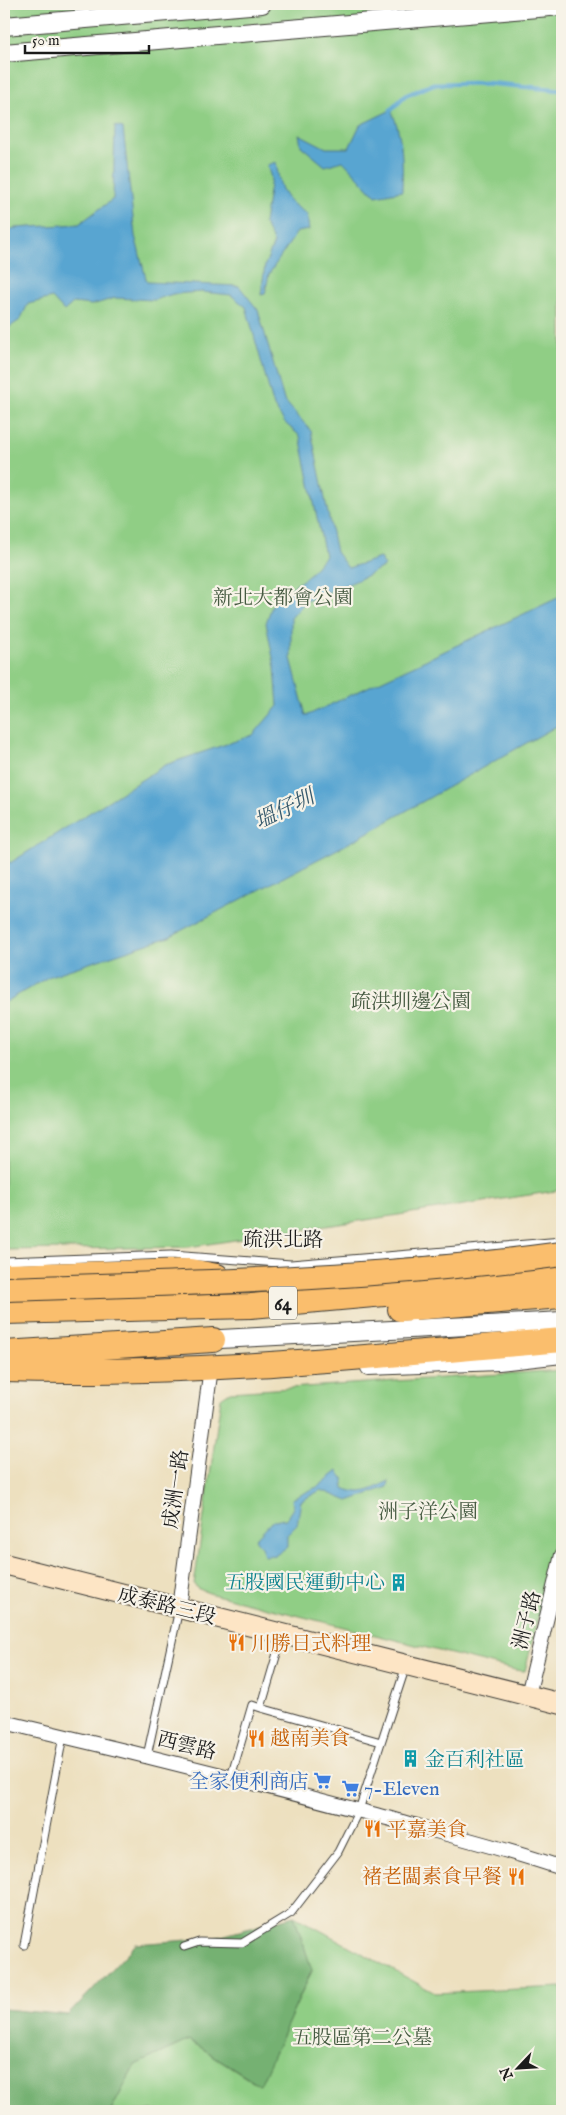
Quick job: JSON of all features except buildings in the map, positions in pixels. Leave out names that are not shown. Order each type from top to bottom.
[{"type":"highway","points":[[4,1289],[278,1280],[562,1254]]},
{"type":"highway","points":[[4,1276],[190,1271],[221,1276],[258,1288]]},
{"type":"highway","name":"64","points":[[4,1312],[250,1306],[562,1278]]},
{"type":"highway","name":"64","points":[[4,1328],[241,1323],[562,1296]]},
{"type":"highway","points":[[4,1353],[213,1340]]},
{"type":"highway","points":[[4,1370],[76,1372],[300,1363],[562,1340]]},
{"type":"main road","name":"成泰路三段","points":[[4,1564],[562,1704]]},
{"type":"street","points":[[4,26],[262,4]]},
{"type":"street","points":[[4,54],[562,6]]},
{"type":"street","points":[[4,1300],[286,1288],[562,1265]]},
{"type":"street","points":[[4,1342],[213,1340],[562,1321]]},
{"type":"street","points":[[4,1380],[499,1362],[562,1356]]},
{"type":"street","name":"成洲一路","points":[[179,1608],[210,1374]]},
{"type":"street","name":"洲子路","points":[[528,1695],[562,1555]]},
{"type":"street","name":"西雲路","points":[[4,1722],[359,1810],[521,1854],[562,1868]]},
{"type":"lane","name":"疏洪北路","points":[[4,1261],[172,1255],[291,1264],[562,1241]]},
{"type":"lane","points":[[146,1756],[179,1608]]},
{"type":"lane","points":[[261,1708],[283,1634]]},
{"type":"lane","points":[[184,1947],[199,1942],[242,1943],[291,1913],[338,1852],[359,1810],[406,1666]]},
{"type":"lane","points":[[231,1777],[252,1705],[381,1742]]},
{"type":"lane","points":[[24,1945],[63,1736]]},
{"type":"green space","name":"新北大都會公園","points":[[4,4],[562,4],[562,1190],[189,1247],[4,1250]]},
{"type":"green space","name":"洲子洋公園","points":[[562,1370],[562,1518],[525,1671],[212,1594],[194,1585],[221,1398],[230,1392]]},
{"type":"green space","name":"五股區第二公墓","points":[[294,1916],[435,1993],[562,1987],[562,2111],[111,2111],[135,2065],[189,2040],[259,2085],[312,1971]]},
{"type":"green space","points":[[294,1916],[312,1970],[260,2085],[189,2040],[135,2065],[111,2111],[4,2111],[4,2009],[68,2015],[136,1944],[214,1938]]},
{"type":"water","points":[[391,110],[400,139],[402,191],[376,196],[343,161],[325,166],[301,146],[299,134],[326,148],[349,148],[360,125]]},
{"type":"water","name":"塭仔圳","points":[[115,126],[123,128],[135,236],[147,282],[239,286],[258,310],[284,400],[311,431],[336,552],[348,568],[380,558],[385,566],[358,580],[306,601],[291,618],[291,658],[306,716],[562,596],[562,723],[351,842],[169,937],[50,976],[4,1003],[4,855],[10,863],[165,765],[253,735],[278,706],[275,668],[266,623],[274,600],[307,577],[325,556],[300,436],[285,423],[274,407],[246,307],[231,295],[202,292],[173,294],[154,300],[115,298],[92,305],[73,303],[64,311],[52,298],[28,304],[20,320],[4,331],[4,232],[15,228],[79,224],[113,199]]},
{"type":"water","points":[[276,162],[281,187],[287,198],[307,214],[309,230],[297,232],[269,274],[265,294],[261,295],[265,265],[274,243],[264,223],[271,178],[267,165]]},
{"type":"water","points":[[4,331],[7,358],[4,361]]},
{"type":"water","points":[[338,1471],[343,1478],[344,1488],[350,1491],[367,1491],[389,1481],[388,1487],[348,1501],[321,1490],[301,1501],[297,1525],[287,1535],[287,1547],[276,1555],[264,1556],[261,1547],[255,1539],[273,1520],[286,1519],[293,1508],[292,1499],[319,1486]]},
{"type":"waterway","points":[[391,110],[405,96],[433,84],[486,83],[562,90]]},
{"type":"place","name":"五股國民運動中心","points":[[399,1582]]},
{"type":"place","name":"川勝日式料理","points":[[237,1643]]},
{"type":"place","name":"越南美食","points":[[256,1738]]},
{"type":"place","name":"金百利社區","points":[[411,1759]]},
{"type":"place","name":"全家便利商店","points":[[323,1781]]},
{"type":"place","name":"7-Eleven","points":[[350,1788]]},
{"type":"place","name":"平嘉美食","points":[[373,1829]]},
{"type":"place","name":"褚老闆素食早餐","points":[[516,1876]]},
{"type":"park label","name":"疏洪圳邊公園","points":[[411,1001]]}]
